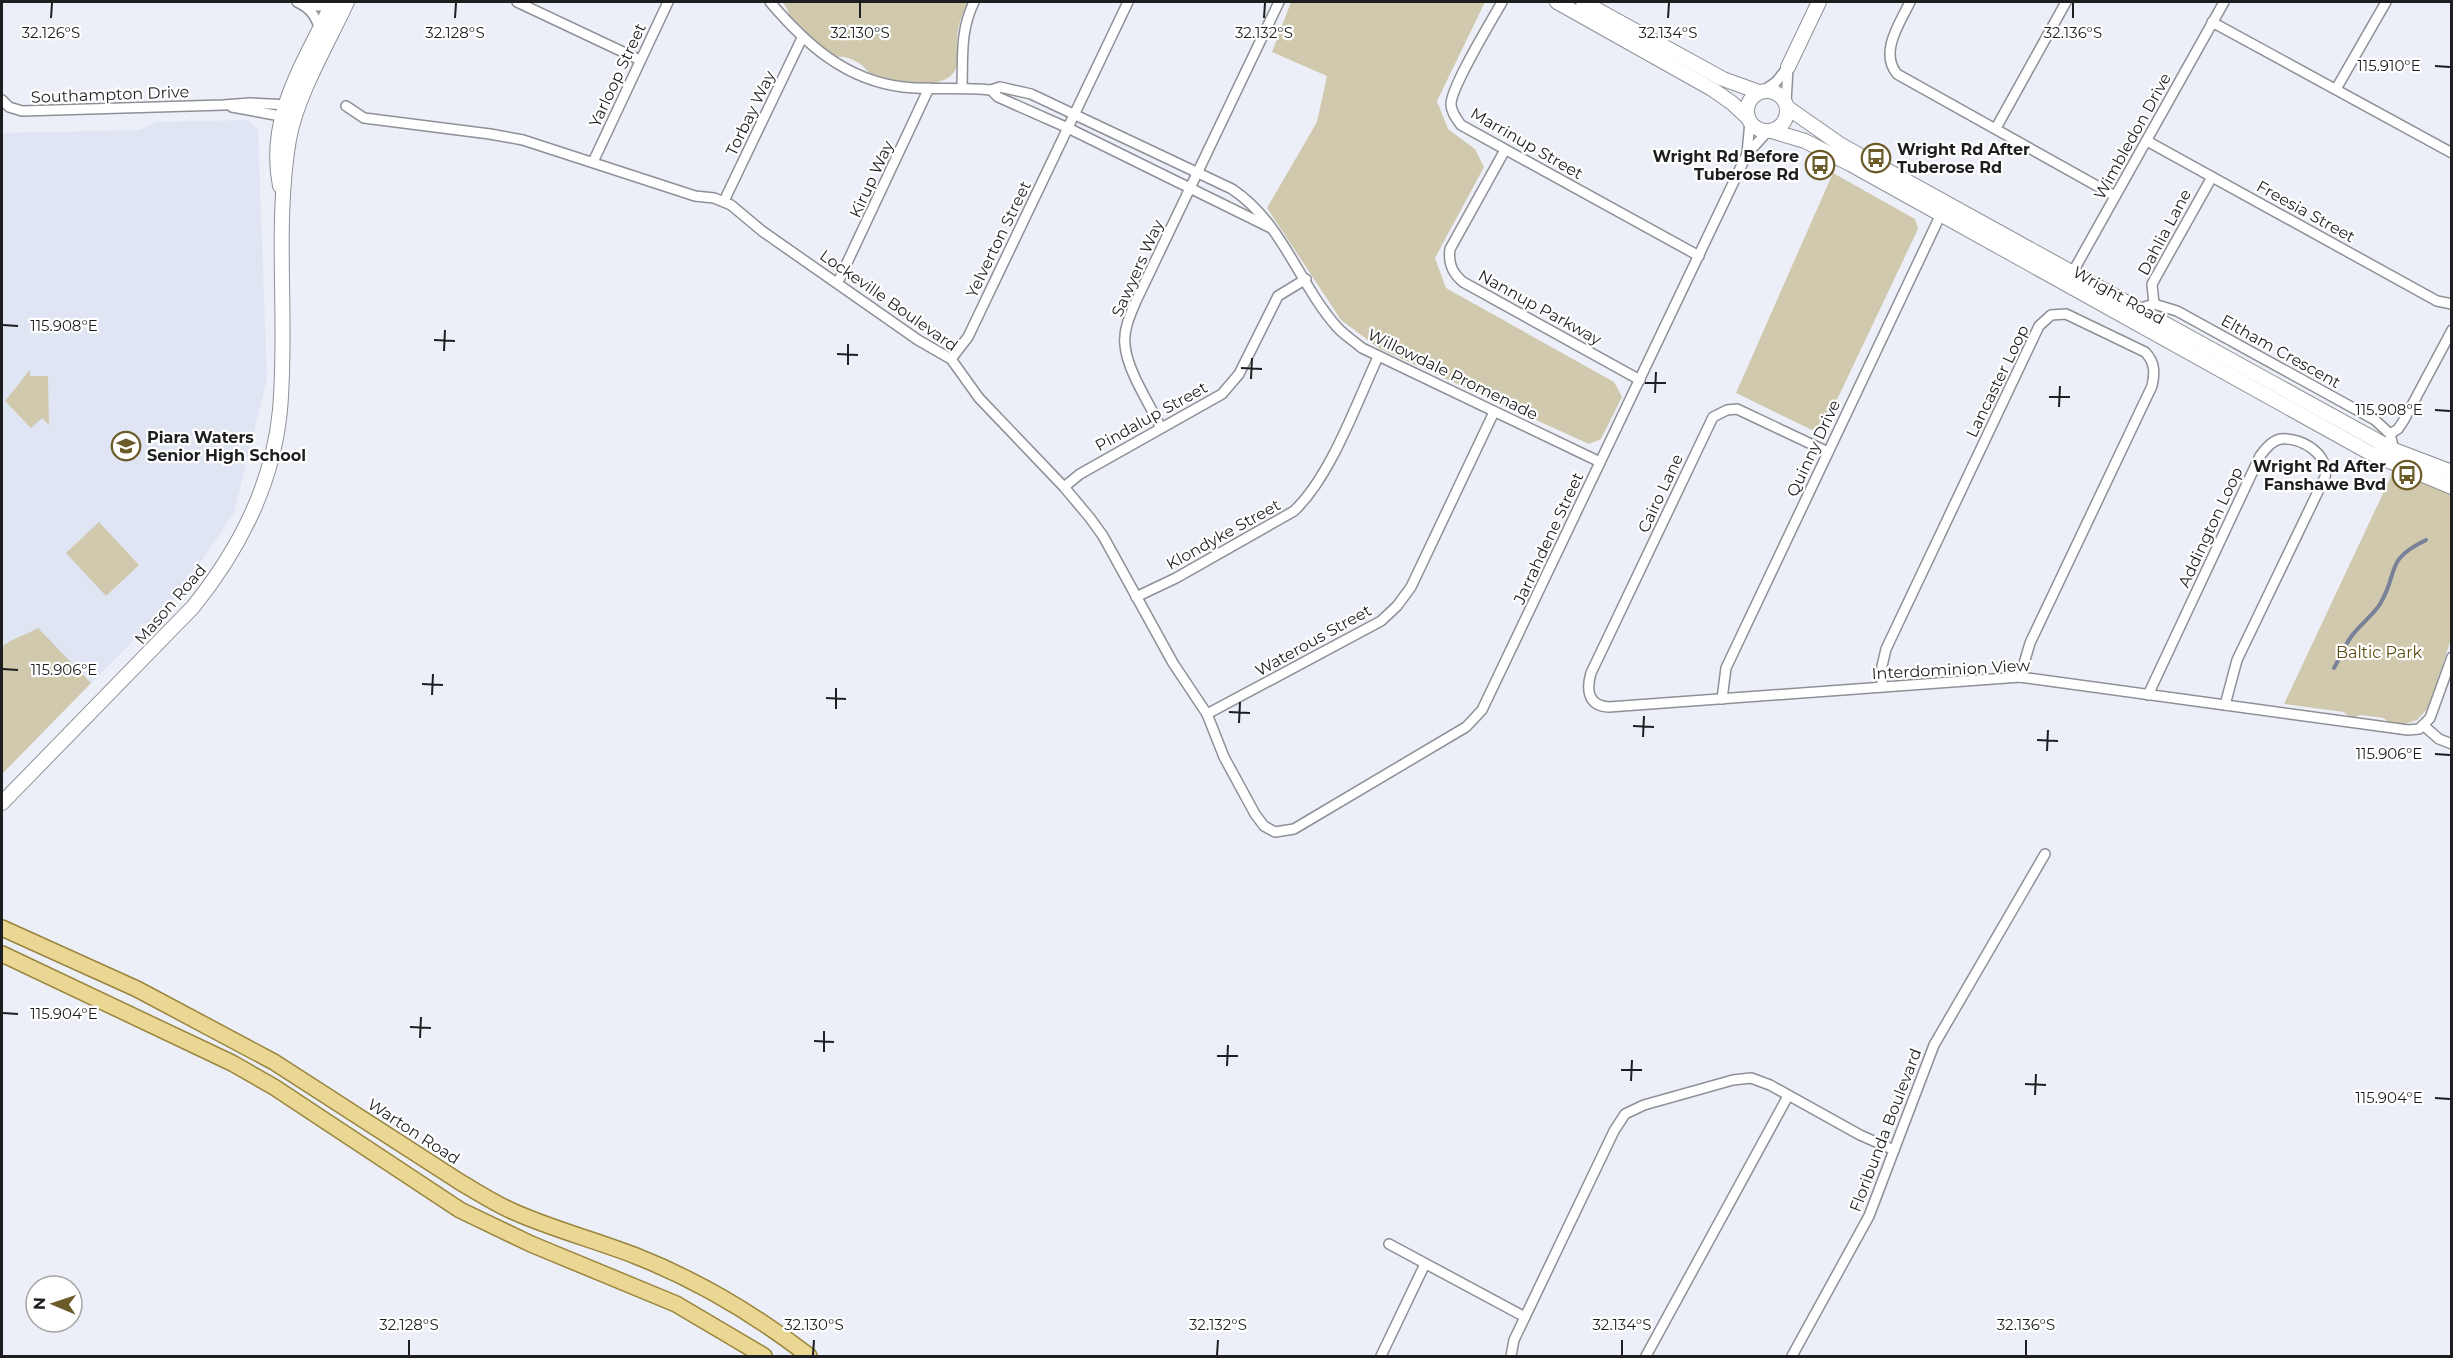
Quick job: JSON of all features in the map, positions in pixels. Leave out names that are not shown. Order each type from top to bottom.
[{"type":"main road","name":"Mason Road","points":[[2,803],[193,606],[221,570],[241,536],[264,485],[280,412],[283,337],[283,199],[289,111],[320,28],[333,2]]},
{"type":"main road","name":"Mason Road","points":[[289,111],[347,2]]},
{"type":"main road","points":[[1557,2],[1712,89],[1732,103],[1757,129],[1770,131],[1778,129],[1786,120],[1787,106],[1777,93],[1761,92],[1723,79],[1583,2]]},
{"type":"main road","points":[[1788,67],[1819,2]]},
{"type":"main road","points":[[1749,120],[1750,100],[1761,92]]},
{"type":"main road","name":"Wright Road","points":[[1787,106],[1841,146],[2370,453],[2451,487]]},
{"type":"main road","name":"Wright Road","points":[[1770,131],[1817,147],[1941,214],[2069,279],[2138,309],[2394,450],[2451,472]]},
{"type":"main road","name":"Warton Road","points":[[2,928],[137,990],[274,1062],[460,1182],[512,1211],[637,1257],[694,1284],[760,1322],[809,1356]]},
{"type":"main road","points":[[2,954],[232,1063],[274,1087],[434,1195],[492,1227],[676,1304],[764,1356]]},
{"type":"main road","points":[[404,1174],[417,1155]]},
{"type":"street","points":[[297,2],[307,6],[320,6],[333,2]]},
{"type":"street","points":[[517,2],[640,60]]},
{"type":"street","name":"Yarloop Street","points":[[593,162],[668,2]]},
{"type":"street","name":"Willowdale Promenade","points":[[770,2],[802,38],[841,67],[865,77],[902,87],[1014,89],[1045,99],[1199,172],[1248,200],[1261,212],[1338,328],[1362,348],[1600,462]]},
{"type":"street","points":[[962,87],[963,32],[965,20],[974,2]]},
{"type":"street","name":"Yelverton Street","points":[[951,360],[968,337],[1128,2]]},
{"type":"street","name":"Sawyers Way","points":[[1161,428],[1131,366],[1125,337],[1131,312],[1279,2]]},
{"type":"street","name":"Marrinup Street","points":[[1502,2],[1455,89],[1451,107],[1461,125],[1699,256]]},
{"type":"street","points":[[1911,2],[1890,46],[1890,62],[1894,70],[1904,79],[2115,196]]},
{"type":"street","points":[[1996,129],[2066,2]]},
{"type":"street","name":"Wimbledon Drive","points":[[2069,279],[2224,2]]},
{"type":"street","points":[[2336,89],[2386,2]]},
{"type":"street","points":[[307,6],[315,16],[320,28]]},
{"type":"street","points":[[2212,22],[2451,153]]},
{"type":"street","name":"Torbay Way","points":[[724,201],[802,38]]},
{"type":"street","points":[[1761,92],[1776,82],[1788,67]]},
{"type":"street","points":[[1787,106],[1788,67]]},
{"type":"street","name":"Kirup Way","points":[[838,282],[929,88]]},
{"type":"street","name":"Willowdale Promenade","points":[[991,90],[998,97],[1191,187],[1271,228]]},
{"type":"street","name":"Southampton Drive","points":[[2,100],[9,107],[22,111],[223,105],[289,111]]},
{"type":"street","name":"Lockeville Boulevard","points":[[346,106],[364,118],[503,136],[593,162],[695,196],[724,201],[762,231],[918,340],[951,360],[979,398],[1064,487],[1103,536],[1173,663],[1207,714],[1217,743],[1255,814],[1270,830]]},
{"type":"street","name":"Jarrahdene Street","points":[[1747,153],[1749,120]]},
{"type":"street","name":"Jarrahdene Street","points":[[1270,830],[1279,832],[1293,829],[1466,727],[1477,717],[1747,153],[1770,131]]},
{"type":"street","name":"Freesia Street","points":[[2146,141],[2437,301],[2451,304]]},
{"type":"street","name":"Nannup Parkway","points":[[1505,150],[1450,249],[1449,257],[1453,271],[1463,282],[1640,380]]},
{"type":"street","name":"Dahlia Lane","points":[[2154,304],[2152,284],[2212,177]]},
{"type":"street","name":"Quinny Drive","points":[[1722,699],[1726,668],[1941,214]]},
{"type":"street","name":"Pindalup Street","points":[[1064,487],[1080,474],[1222,394],[1239,374],[1278,296],[1306,279]]},
{"type":"street","points":[[2138,309],[2154,304]]},
{"type":"street","name":"Eltham Crescent","points":[[2154,304],[2177,311],[2217,333],[2374,420],[2390,434]]},
{"type":"street","name":"Lancaster Loop","points":[[1882,686],[1882,666],[1886,650],[2039,326],[2052,315],[2066,314],[2145,352],[2152,361],[2154,376],[2152,386],[2030,643],[2020,677]]},
{"type":"street","points":[[2394,450],[2390,434],[2398,429],[2404,420],[2451,330]]},
{"type":"street","name":"Klondyke Street","points":[[1136,597],[1176,578],[1285,517],[1303,503],[1319,483],[1378,357]]},
{"type":"street","name":"Cairo Lane","points":[[1590,697],[1588,687],[1591,673],[1713,417],[1727,410],[1737,410],[1828,452]]},
{"type":"street","name":"Waterous Street","points":[[1207,714],[1381,621],[1391,613],[1411,587],[1494,412]]},
{"type":"street","name":"Addington Loop","points":[[2148,694],[2260,456],[2268,446],[2280,439],[2292,441],[2306,445],[2321,457],[2325,466],[2325,477],[2236,660],[2225,705]]},
{"type":"street","points":[[2451,657],[2430,718],[2423,725],[2439,739],[2451,744]]},
{"type":"street","name":"Interdominion View","points":[[1590,697],[1598,705],[1609,707],[2020,677],[2408,730],[2419,729],[2423,725]]},
{"type":"street","name":"Floribunda Boulevard","points":[[1792,1356],[1869,1216],[1934,1045],[2045,854]]},
{"type":"street","points":[[1511,1356],[1514,1340],[1614,1131],[1625,1114],[1644,1105],[1733,1080],[1750,1078],[1788,1096],[1860,1136],[1894,1150]]},
{"type":"street","points":[[1646,1356],[1788,1096]]},
{"type":"street","points":[[1389,1244],[1525,1317]]},
{"type":"street","points":[[1381,1356],[1425,1264]]},
{"type":"shaded area","name":"Piara Waters Senior High School","points":[[248,120],[258,130],[267,379],[234,513],[179,594],[2,774],[2,133],[140,130],[156,122]]},
{"type":"green space","points":[[782,2],[968,2],[959,26],[958,62],[952,75],[931,83],[918,83],[904,82],[869,73],[854,60],[830,54],[800,30]]},
{"type":"green space","points":[[1291,2],[1485,2],[1437,101],[1448,129],[1475,149],[1484,167],[1435,258],[1446,288],[1614,382],[1622,397],[1601,439],[1589,444],[1380,349],[1341,320],[1267,208],[1317,122],[1327,76],[1272,52]]},
{"type":"green space","points":[[1833,173],[1915,219],[1918,229],[1825,425],[1812,430],[1736,393]]},
{"type":"green space","points":[[30,370],[30,376],[48,376],[49,425],[42,418],[31,428],[5,401]]},
{"type":"green space","name":"Baltic Park","points":[[2394,470],[2451,491],[2451,639],[2429,707],[2417,720],[2402,725],[2389,723],[2384,718],[2360,715],[2354,718],[2344,712],[2284,704]]},
{"type":"green space","points":[[99,522],[139,565],[106,596],[66,553]]},
{"type":"green space","points":[[38,628],[91,683],[2,774],[2,647]]},
{"type":"waterway","points":[[2334,668],[2346,644],[2380,604],[2394,568],[2403,554],[2426,540]]},
{"type":"place","name":"Wright Rd After Tuberose Rd","points":[[1876,158]]},
{"type":"place","name":"Wright Rd Before Tuberose Rd","points":[[1820,165]]},
{"type":"place","name":"Piara Waters Senior High School","points":[[126,446]]},
{"type":"place","name":"Wright Rd After Fanshawe Bvd","points":[[2407,475]]}]
